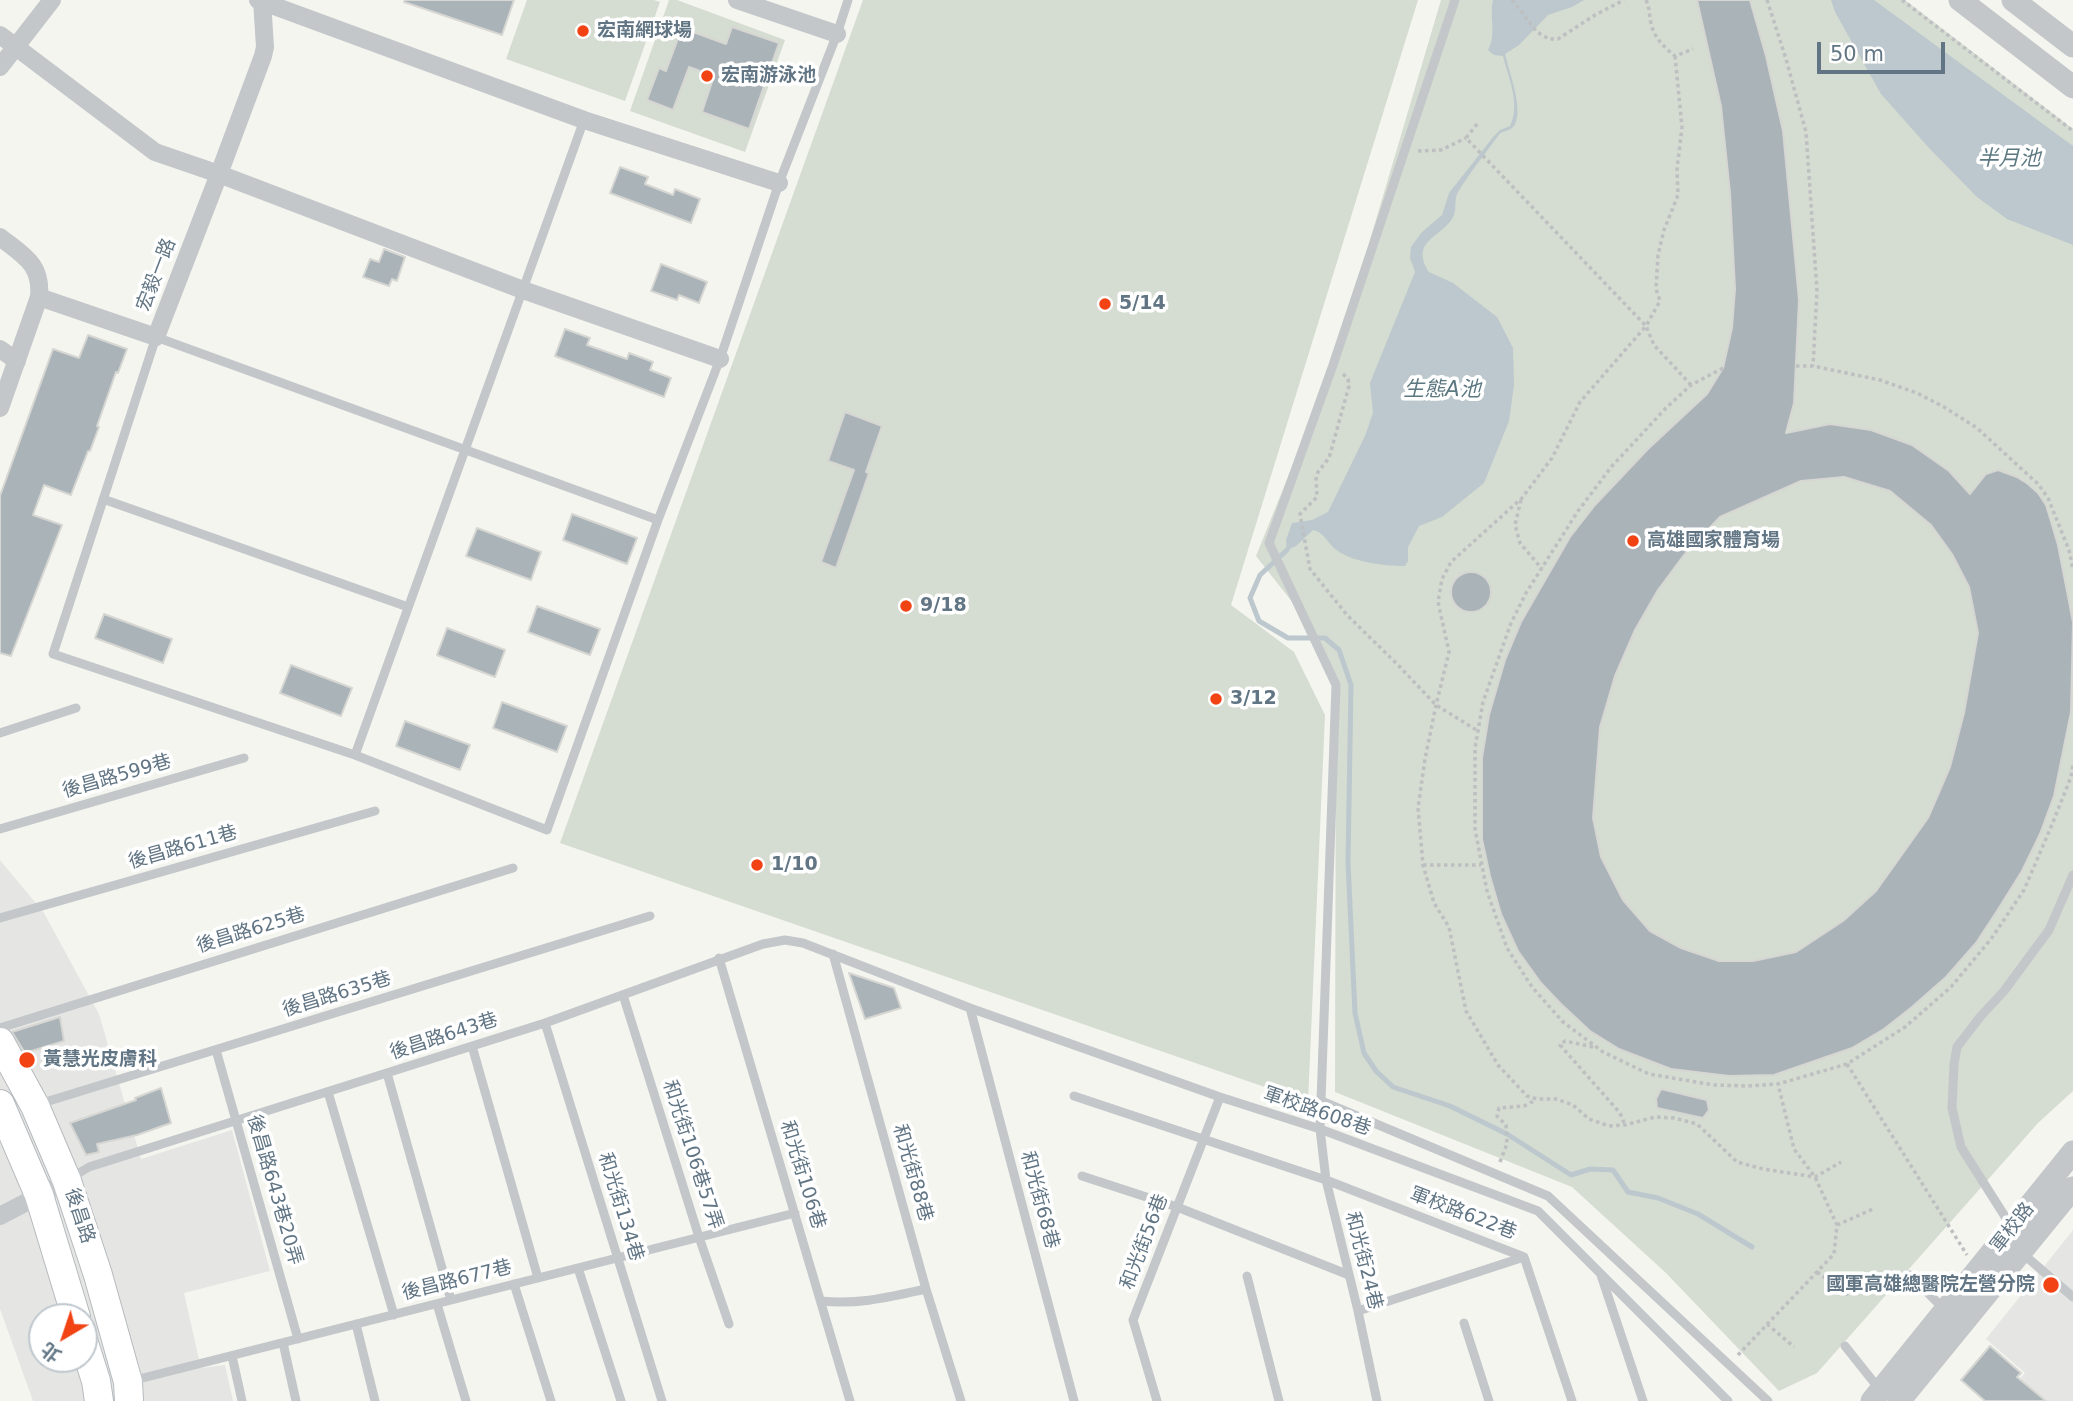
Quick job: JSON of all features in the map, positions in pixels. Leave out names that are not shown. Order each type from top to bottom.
[{"type":"main road","name":"後昌路","points":[[0,1042],[34,1106],[67,1181],[98,1275],[128,1392]]},
{"type":"main road","name":"後昌路","points":[[0,1104],[39,1195],[72,1303]]},
{"type":"main road","points":[[93,1373],[99,1401]]},
{"type":"street","points":[[0,67],[52,0]]},
{"type":"street","points":[[737,0],[837,34]]},
{"type":"street","points":[[1960,0],[2073,87]]},
{"type":"street","points":[[2013,0],[2073,46]]},
{"type":"street","points":[[261,1],[584,120],[779,183]]},
{"type":"street","name":"宏毅一路","points":[[39,297],[156,337],[263,56],[265,47],[261,1]]},
{"type":"street","points":[[0,35],[155,152],[523,290],[720,359]]},
{"type":"street","points":[[0,237],[30,261],[37,272],[40,285],[39,297],[0,408]]},
{"type":"street","points":[[0,349],[17,361]]},
{"type":"street","name":"軍校路","points":[[1954,1319],[1978,1272],[2021,1241],[2073,1152]]},
{"type":"street","points":[[0,1216],[67,1181]]},
{"type":"street","name":"軍校路","points":[[1886,1399],[2021,1241],[2073,1188]]},
{"type":"lane","points":[[659,520],[156,337],[53,654],[355,755],[547,830],[720,359],[779,183],[848,0]]},
{"type":"lane","name":"和光街24巷","points":[[1377,1401],[1358,1311],[1325,1181],[1320,1129],[1336,685],[1269,542],[1333,365],[1455,0]]},
{"type":"lane","points":[[355,755],[584,120]]},
{"type":"lane","points":[[103,499],[408,607]]},
{"type":"lane","points":[[0,733],[76,708]]},
{"type":"lane","name":"後昌路599巷","points":[[0,829],[244,758]]},
{"type":"lane","name":"後昌路611巷","points":[[0,918],[375,811]]},
{"type":"lane","name":"後昌路625巷","points":[[0,1028],[513,868]]},
{"type":"lane","points":[[2073,875],[2049,930],[2004,991],[1957,1047],[1952,1108],[1961,1147],[2021,1241],[2073,1297]]},
{"type":"lane","name":"後昌路635巷","points":[[34,1106],[650,916]]},
{"type":"lane","name":"後昌路643巷","points":[[67,1181],[89,1167],[545,1023],[763,944],[785,940],[803,943],[833,954]]},
{"type":"lane","name":"軍校路608巷","points":[[833,954],[970,1008],[1220,1097],[1320,1129],[1538,1211],[1728,1401]]},
{"type":"lane","name":"和光街88巷","points":[[833,954],[926,1289],[961,1401]]},
{"type":"lane","name":"和光街106巷","points":[[719,958],[850,1401]]},
{"type":"lane","name":"和光街106巷57弄","points":[[623,995],[729,1324]]},
{"type":"lane","name":"和光街68巷","points":[[970,1008],[1074,1401]]},
{"type":"lane","name":"和光街134巷","points":[[545,1023],[662,1401]]},
{"type":"lane","points":[[471,1046],[538,1278]]},
{"type":"lane","name":"後昌路643巷20弄","points":[[216,1050],[298,1339]]},
{"type":"lane","points":[[387,1073],[451,1300]]},
{"type":"lane","points":[[328,1092],[394,1315]]},
{"type":"lane","name":"軍校路622巷","points":[[1074,1096],[1325,1181],[1524,1256],[1572,1401]]},
{"type":"lane","name":"和光街56巷","points":[[1157,1401],[1133,1320],[1220,1097]]},
{"type":"lane","points":[[1319,1100],[1548,1196],[1768,1401]]},
{"type":"lane","points":[[1082,1176],[1177,1207],[1349,1275]]},
{"type":"lane","name":"後昌路677巷","points":[[128,1392],[232,1356],[794,1213]]},
{"type":"lane","points":[[1358,1311],[1524,1256]]},
{"type":"lane","points":[[578,1268],[621,1401]]},
{"type":"lane","points":[[1601,1273],[1643,1401]]},
{"type":"lane","points":[[1910,1275],[1954,1319]]},
{"type":"lane","points":[[1247,1276],[1279,1401]]},
{"type":"lane","points":[[514,1284],[551,1401]]},
{"type":"lane","points":[[821,1301],[844,1304],[926,1289]]},
{"type":"lane","points":[[437,1304],[466,1401]]},
{"type":"lane","points":[[1464,1323],[1489,1401]]},
{"type":"lane","points":[[356,1324],[376,1401]]},
{"type":"lane","points":[[283,1343],[296,1401]]},
{"type":"lane","points":[[1845,1346],[1886,1399]]},
{"type":"lane","points":[[232,1356],[242,1401]]},
{"type":"path","points":[[1512,0],[1537,32],[1549,39],[1558,39],[1624,0]]},
{"type":"path","points":[[1646,0],[1649,4],[1651,25],[1661,44],[1675,56],[1682,127],[1677,169],[1678,195],[1664,230],[1658,255],[1656,289],[1660,301],[1646,326],[1580,402],[1552,458],[1522,498],[1451,562],[1442,579],[1438,602],[1449,652],[1425,759],[1418,808],[1423,865],[1434,903],[1449,927],[1466,1011],[1498,1065],[1527,1096],[1556,1099],[1573,1105],[1589,1119],[1609,1126],[1655,1117],[1674,1118],[1697,1124],[1737,1162],[1763,1169],[1815,1177],[1841,1162]]},
{"type":"path","points":[[1767,0],[1806,132],[1817,290],[1813,366]]},
{"type":"path","points":[[1902,0],[2073,131]]},
{"type":"path","points":[[1675,56],[1693,49]]},
{"type":"path","points":[[1403,152],[1441,150],[1466,138],[1477,124]]},
{"type":"path","points":[[1466,138],[1646,326],[1654,345],[1691,385]]},
{"type":"path","points":[[1333,365],[1348,379],[1349,386],[1329,458],[1318,472],[1317,497],[1300,514],[1310,569],[1347,615],[1436,705],[1478,732]]},
{"type":"path","points":[[1796,366],[1813,366],[1880,380],[1917,393],[1977,428],[2038,484],[2048,498],[2069,550],[2073,570]]},
{"type":"path","points":[[1723,368],[1691,385],[1634,441],[1578,511],[1526,593],[1511,623],[1483,702],[1475,748],[1475,829],[1487,891],[1507,948],[1532,987],[1563,1022],[1597,1047],[1649,1074],[1714,1085],[1778,1084],[1847,1064],[1905,1027],[1951,987],[1992,939],[2024,890],[2071,777],[2073,763]]},
{"type":"path","points":[[1522,498],[1515,525],[1520,543],[1542,569]]},
{"type":"path","points":[[1423,865],[1481,866]]},
{"type":"path","points":[[1597,1047],[1565,1041],[1560,1045],[1620,1113],[1625,1125]]},
{"type":"path","points":[[1847,1064],[1978,1272]]},
{"type":"path","points":[[1729,1365],[1834,1254],[1837,1225],[1815,1177],[1794,1149],[1778,1084]]},
{"type":"path","points":[[1495,1173],[1507,1144],[1506,1125],[1497,1116],[1499,1108],[1524,1107],[1537,1099]]},
{"type":"path","points":[[1837,1225],[1873,1209]]},
{"type":"path","points":[[1816,1272],[1849,1296]]},
{"type":"path","points":[[1768,1324],[1794,1347]]},
{"type":"shaded area","name":"宏南網球場","points":[[527,0],[660,2],[625,101],[506,59]]},
{"type":"shaded area","name":"宏南游泳池","points":[[669,0],[677,0],[785,40],[745,152],[630,111]]},
{"type":"shaded area","points":[[863,0],[1418,0],[1231,605],[1294,652],[1325,715],[1308,1102],[560,843]]},
{"type":"shaded area","points":[[1441,0],[1905,0],[2073,129],[2073,1091],[2038,1123],[1817,1373],[1779,1391],[1666,1273],[1572,1187],[1335,1092],[1336,685],[1300,612],[1256,556],[1333,365]]},
{"type":"shaded area","points":[[0,860],[44,913],[99,1014],[141,1159],[232,1130],[270,1271],[184,1293],[201,1368],[225,1365],[233,1401],[33,1401],[0,1309]]},
{"type":"shaded area","name":"國軍高雄總醫院左營分院","points":[[2073,1230],[2073,1401],[2001,1401],[2025,1373],[1986,1339]]},
{"type":"water","name":"生態A池","points":[[1493,0],[1584,0],[1548,15],[1519,45],[1505,54],[1516,99],[1515,124],[1511,129],[1500,133],[1457,195],[1452,219],[1424,247],[1424,262],[1429,272],[1453,283],[1497,317],[1513,348],[1514,385],[1509,421],[1484,483],[1442,517],[1419,526],[1408,547],[1408,561],[1405,566],[1378,564],[1349,557],[1313,530],[1296,546],[1287,550],[1286,540],[1292,523],[1312,520],[1328,512],[1365,436],[1373,413],[1370,383],[1415,272],[1410,258],[1411,247],[1422,232],[1442,215],[1449,193],[1494,136],[1510,126],[1513,118],[1514,100],[1503,56],[1494,55],[1488,50],[1492,38]]},
{"type":"water","name":"半月池","points":[[1831,0],[1874,0],[2073,146],[2073,245],[2007,219],[1977,197],[1881,94],[1835,12]]},
{"type":"building","points":[[514,0],[502,35],[404,2]]},
{"type":"building","name":"高雄國家體育場","points":[[1697,0],[1750,0],[1783,131],[1799,300],[1794,403],[1786,433],[1830,424],[1871,430],[1912,445],[1949,471],[1970,494],[1986,474],[1998,470],[2028,484],[2046,505],[2058,545],[2073,622],[2071,712],[2054,796],[2022,871],[1976,943],[1946,977],[1884,1029],[1852,1048],[1774,1075],[1729,1076],[1671,1069],[1619,1049],[1590,1031],[1541,983],[1518,951],[1501,914],[1482,839],[1482,758],[1489,715],[1505,660],[1521,622],[1570,537],[1595,505],[1648,449],[1707,394],[1723,368],[1732,328],[1735,289],[1730,193],[1721,106]],"holes":[[[1844,477],[1890,491],[1931,525],[1952,554],[1969,587],[1978,633],[1964,713],[1950,767],[1928,818],[1876,891],[1843,921],[1796,952],[1753,961],[1719,961],[1681,948],[1650,931],[1623,900],[1601,857],[1593,818],[1600,727],[1615,676],[1635,630],[1658,590],[1684,555],[1720,517],[1801,481]]]},
{"type":"building","points":[[732,27],[779,43],[749,129],[702,112],[714,76],[689,67],[673,110],[647,100],[659,68],[666,71],[682,28],[726,44]]},
{"type":"building","points":[[620,167],[648,177],[645,184],[673,195],[675,189],[700,199],[691,223],[610,193]]},
{"type":"building","points":[[384,249],[405,257],[397,281],[392,279],[389,286],[363,277],[370,259],[379,262]]},
{"type":"building","points":[[661,264],[707,282],[699,303],[679,295],[677,300],[651,291]]},
{"type":"building","points":[[565,329],[590,338],[587,345],[627,359],[629,353],[653,362],[650,370],[671,378],[664,397],[555,356]]},
{"type":"building","points":[[88,335],[127,349],[71,495],[44,485],[33,515],[62,525],[11,656],[0,653],[0,496],[53,349],[79,358]]},
{"type":"building","points":[[845,412],[882,426],[866,472],[869,473],[836,568],[821,562],[854,470],[828,461]]},
{"type":"building","points":[[572,514],[637,538],[627,564],[563,540]]},
{"type":"building","points":[[477,528],[541,552],[531,580],[466,556]]},
{"type":"building","points":[[1471,572],[1485,578],[1491,592],[1485,606],[1471,612],[1457,606],[1451,592],[1457,578]]},
{"type":"building","points":[[537,606],[600,629],[590,655],[528,632]]},
{"type":"building","points":[[104,614],[172,639],[163,663],[95,638]]},
{"type":"building","points":[[447,628],[505,650],[495,677],[437,655]]},
{"type":"building","points":[[291,665],[352,688],[341,716],[280,693]]},
{"type":"building","points":[[502,702],[567,726],[557,752],[493,728]]},
{"type":"building","points":[[405,721],[470,745],[460,770],[396,746]]},
{"type":"building","points":[[849,973],[894,988],[901,1008],[865,1019]]},
{"type":"building","points":[[60,1017],[64,1041],[25,1053],[12,1032]]},
{"type":"building","points":[[161,1088],[171,1123],[137,1135],[97,1144],[99,1152],[86,1155],[70,1123],[136,1100],[135,1098]]},
{"type":"building","points":[[1661,1089],[1707,1100],[1709,1110],[1703,1118],[1657,1108],[1656,1099]]},
{"type":"building","points":[[1990,1346],[2021,1373],[2017,1377],[2046,1401],[1985,1401],[1961,1380]]},
{"type":"waterway","points":[[1287,550],[1260,575],[1250,598],[1259,621],[1288,638],[1325,638],[1339,650],[1351,685],[1348,862],[1355,1013],[1364,1053],[1376,1071],[1393,1087],[1450,1106],[1507,1134],[1571,1175],[1590,1169],[1613,1170],[1628,1192],[1658,1198],[1698,1214],[1752,1247]]},
{"type":"place","name":"宏南網球場","points":[[583,31]]},
{"type":"place","name":"宏南游泳池","points":[[707,76]]},
{"type":"place","name":"5/14","points":[[1105,304]]},
{"type":"place","name":"高雄國家體育場","points":[[1633,541]]},
{"type":"place","name":"9/18","points":[[906,606]]},
{"type":"place","name":"3/12","points":[[1216,699]]},
{"type":"place","name":"1/10","points":[[757,865]]},
{"type":"place","name":"黃慧光皮膚科","points":[[27,1060]]},
{"type":"place","name":"國軍高雄總醫院左營分院","points":[[2051,1285]]}]
